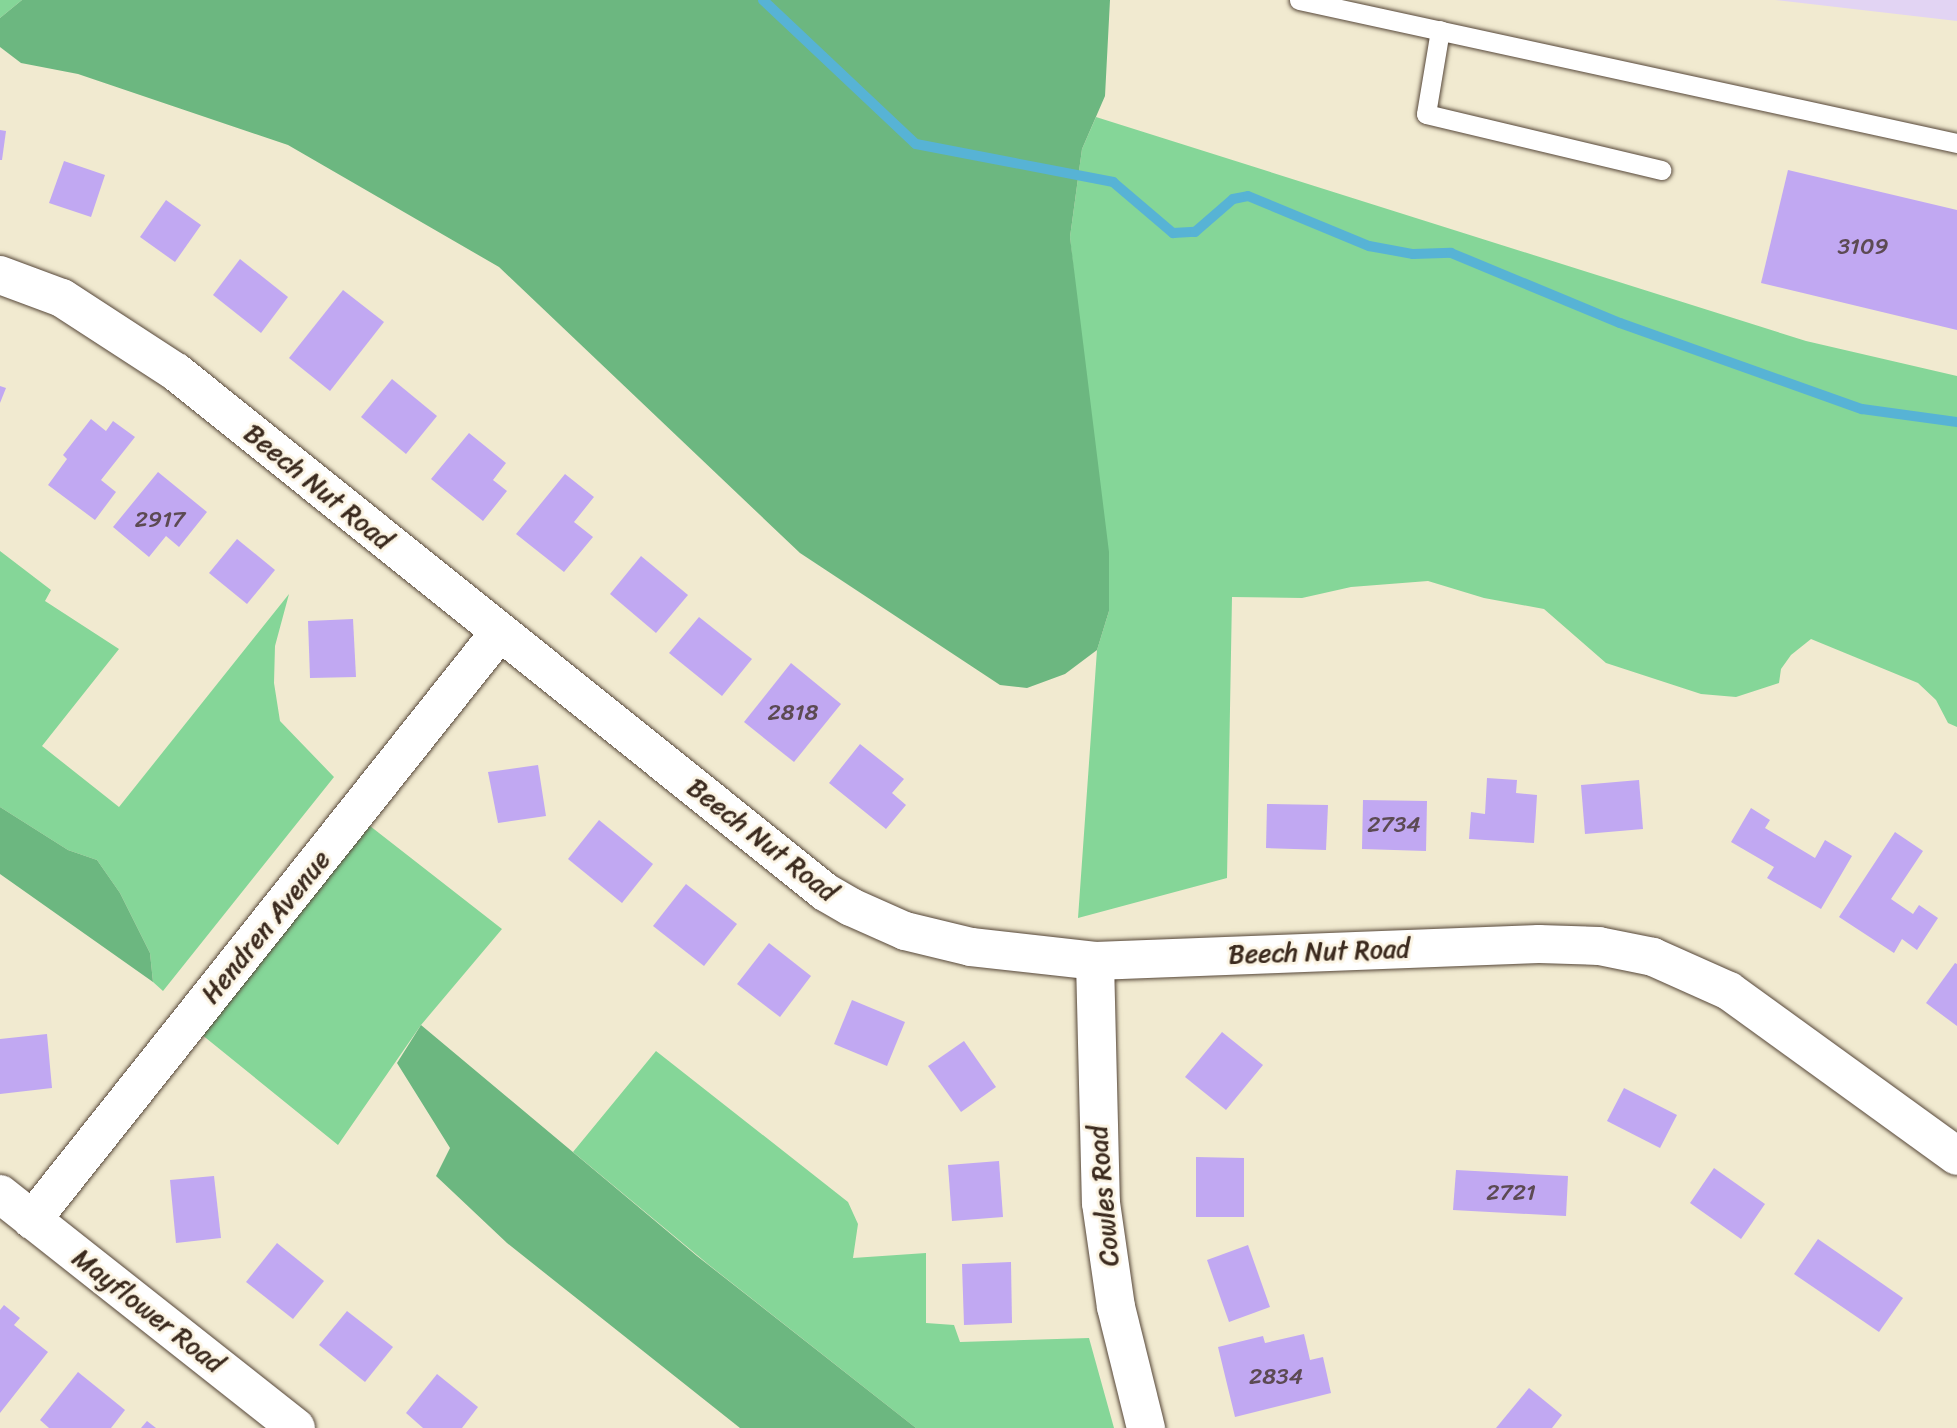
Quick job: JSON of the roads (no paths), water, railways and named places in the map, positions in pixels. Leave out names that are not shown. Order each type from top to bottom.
[{"type":"street","name":"Beech Nut Road","points":[[0,275],[62,298],[136,343],[825,892],[851,907],[905,931],[971,947],[1095,961],[1539,944],[1599,946],[1653,957],[1729,991],[1957,1156]]},
{"type":"street","name":"Hendren Avenue","points":[[32,1220],[499,633]]},
{"type":"street","name":"Cowles Road","points":[[1095,961],[1101,1203],[1115,1307],[1146,1428]]},
{"type":"street","name":"Mayflower Road","points":[[0,1194],[296,1428]]},
{"type":"lane","points":[[1299,0],[1957,143]]},
{"type":"lane","points":[[1440,30],[1426,114],[1661,170]]},
{"type":"waterway","points":[[763,0],[916,144],[1113,182],[1173,233],[1195,232],[1233,199],[1248,196],[1369,246],[1413,254],[1451,253],[1620,323],[1862,409],[1957,422]]}]
